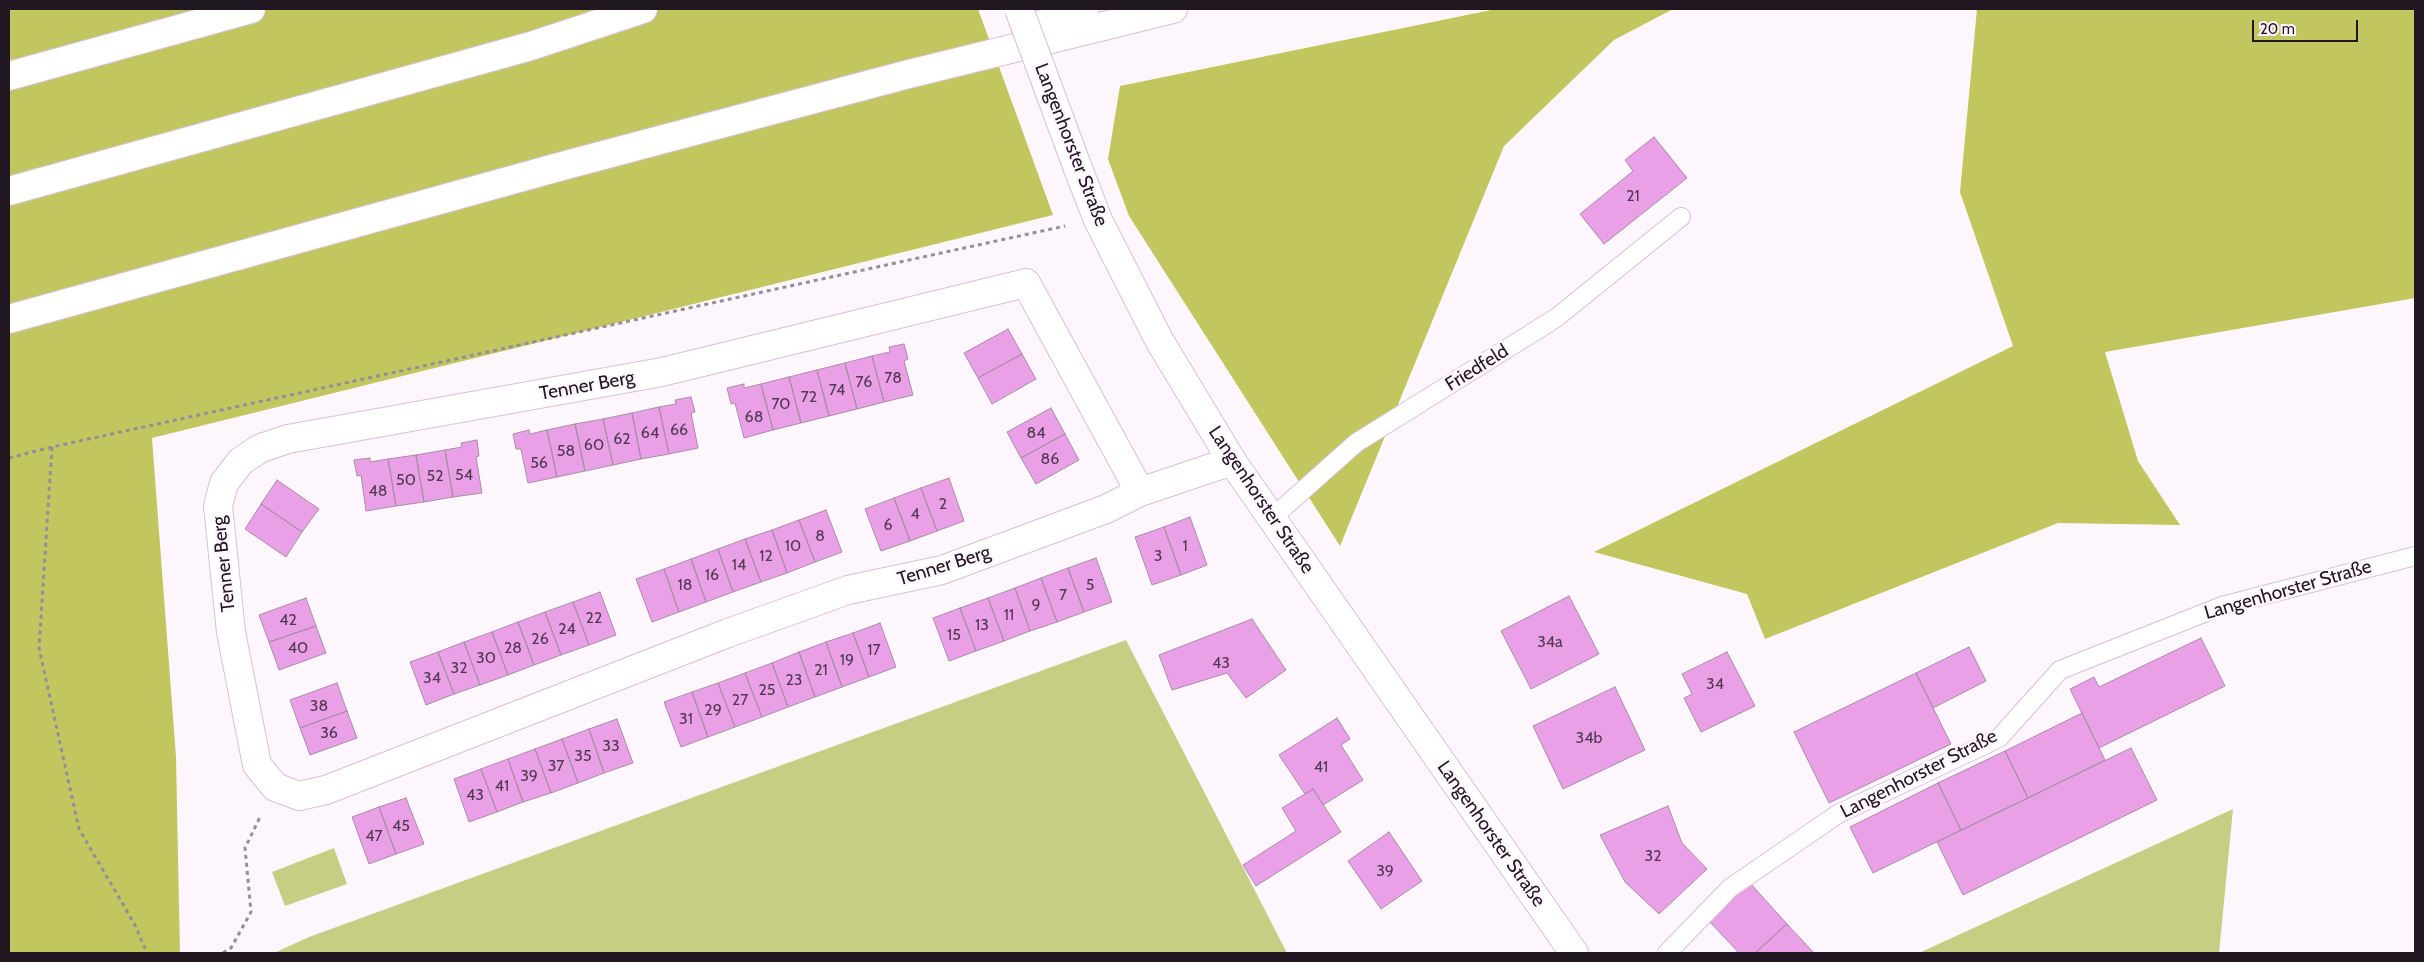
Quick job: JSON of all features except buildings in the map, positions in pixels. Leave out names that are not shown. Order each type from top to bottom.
[{"type":"main road","points":[[9,76],[251,9]]},
{"type":"main road","points":[[9,191],[531,46],[643,9]]},
{"type":"main road","name":"Langenhorster Straße","points":[[1019,9],[1098,220],[1159,340],[1232,461],[1273,517],[1380,677],[1574,953]]},
{"type":"main road","points":[[905,75],[1085,9]]},
{"type":"main road","points":[[9,319],[566,164],[905,75],[1173,9]]},
{"type":"main road","name":"Tenner Berg","points":[[1140,492],[1026,283],[662,372],[288,439],[261,448],[241,461],[224,483],[218,506],[231,632],[257,765],[275,788],[298,796],[326,790],[728,633],[848,590],[942,570],[1106,509],[1140,492],[1232,461]]},
{"type":"lane","name":"Friedfeld","points":[[1273,517],[1356,443],[1556,318],[1680,217]]},
{"type":"lane","name":"Langenhorster Straße","points":[[1667,953],[1730,888],[1838,814],[1999,738],[2060,670],[2222,606],[2415,556]]},
{"type":"path","points":[[9,458],[52,447],[1068,226]]},
{"type":"path","points":[[52,447],[39,648],[79,829],[135,925],[147,953]]},
{"type":"path","points":[[223,953],[231,948],[251,912],[245,848],[275,788]]},
{"type":"green space","points":[[9,9],[978,9],[1053,215],[152,438],[176,757],[180,953],[9,953]]},
{"type":"green space","points":[[1496,9],[1673,9],[1614,40],[1504,146],[1340,546],[1129,216],[1108,159],[1120,86]]},
{"type":"green space","points":[[1977,9],[2415,9],[2415,298],[2105,352],[2138,461],[2180,525],[2058,523],[1765,639],[1747,594],[1594,552],[2013,346],[1960,192]]},
{"type":"green space","points":[[1126,640],[1287,953],[274,953],[309,937]]},
{"type":"green space","points":[[2233,809],[2219,953],[1919,953]]},
{"type":"green space","points":[[334,848],[347,884],[285,906],[272,872]]}]
